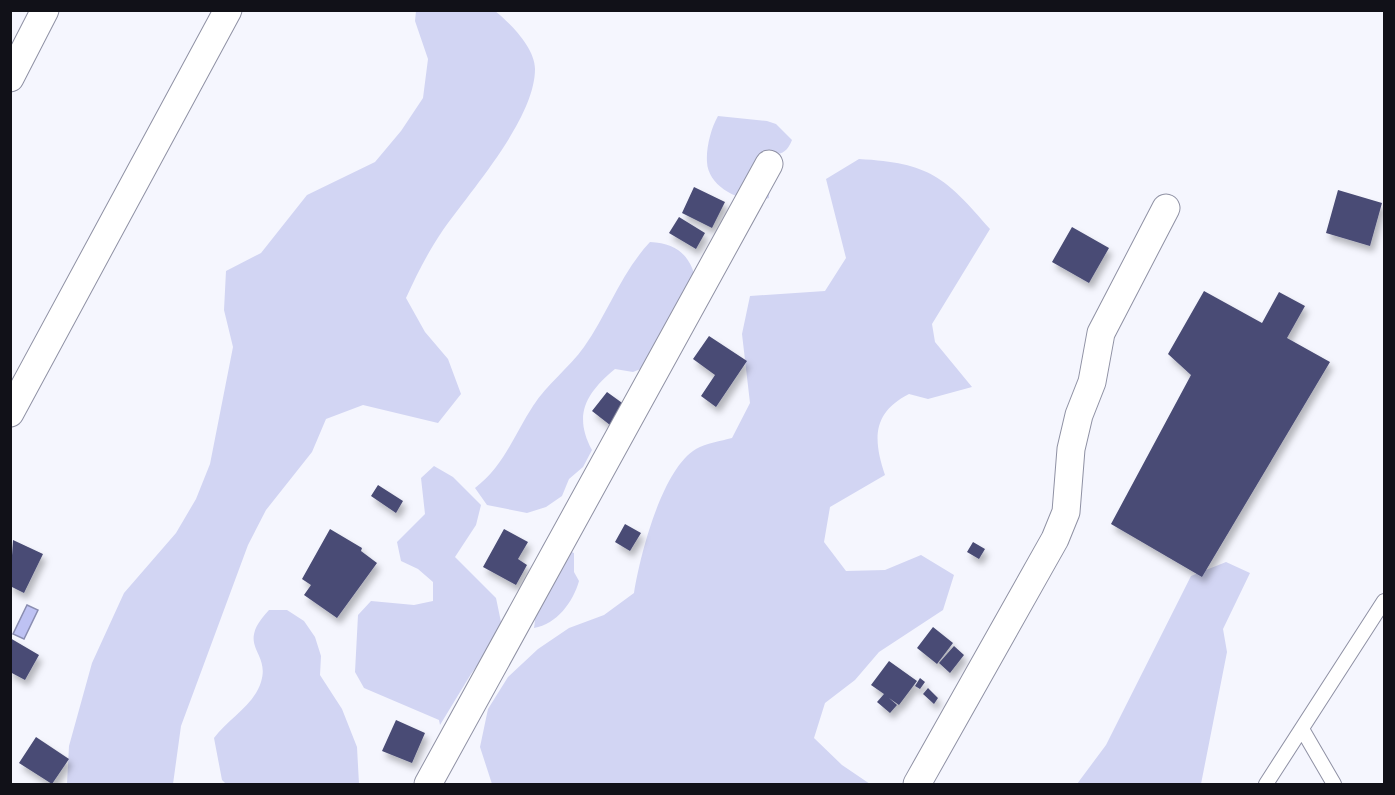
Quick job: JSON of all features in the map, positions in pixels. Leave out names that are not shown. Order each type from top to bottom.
[{"type":"street","points":[[10,78],[45,10]]},
{"type":"street","points":[[10,413],[228,10]]},
{"type":"street","points":[[428,784],[770,164]]},
{"type":"street","points":[[917,784],[1055,540],[1066,512],[1071,449],[1079,415],[1092,382],[1101,333],[1166,208]]},
{"type":"lane","points":[[1266,784],[1384,601]]},
{"type":"lane","points":[[1302,729],[1334,784]]},
{"type":"shaded area","points":[[416,11],[495,11],[508,22],[526,45],[534,61],[535,69],[532,89],[525,110],[500,153],[438,238],[406,298],[425,332],[448,359],[461,394],[438,423],[363,405],[326,419],[312,452],[266,510],[248,545],[181,726],[173,784],[67,784],[69,746],[92,663],[124,593],[176,533],[196,499],[210,464],[233,347],[224,310],[226,271],[261,253],[307,195],[375,162],[401,131],[423,98],[428,59],[415,21]]},
{"type":"shaded area","points":[[718,116],[767,121],[776,124],[792,140],[784,152],[770,154],[769,198],[750,200],[730,193],[714,180],[709,172],[707,156],[709,138]]},
{"type":"shaded area","points":[[859,159],[903,164],[934,176],[961,197],[990,229],[932,324],[935,342],[972,387],[928,399],[909,394],[897,401],[882,418],[879,428],[878,450],[885,475],[830,507],[824,542],[846,571],[885,570],[921,555],[954,575],[943,610],[879,652],[855,680],[825,703],[814,738],[842,765],[870,784],[492,784],[480,747],[488,709],[508,677],[538,649],[569,628],[604,615],[634,593],[641,557],[654,514],[673,475],[684,459],[696,449],[732,438],[750,403],[742,334],[750,296],[825,291],[846,258],[826,179]]},
{"type":"shaded area","points":[[650,242],[669,246],[683,254],[692,268],[697,287],[651,365],[633,372],[615,369],[596,387],[583,415],[586,437],[592,450],[583,467],[569,479],[562,496],[546,507],[527,513],[487,505],[475,488],[494,470],[539,398],[584,347],[631,267]]},
{"type":"shaded area","points":[[434,466],[453,477],[481,505],[476,525],[455,557],[496,598],[501,622],[495,641],[471,674],[440,725],[439,720],[364,688],[355,672],[358,615],[371,601],[414,605],[433,601],[433,582],[418,569],[401,561],[397,542],[425,514],[421,478]]},
{"type":"shaded area","points":[[546,540],[574,553],[574,572],[579,581],[573,597],[563,611],[550,622],[534,628],[537,561]]},
{"type":"shaded area","points":[[1226,562],[1250,573],[1223,629],[1227,652],[1201,784],[1077,784],[1106,745],[1191,576]]},
{"type":"shaded area","points":[[27,605],[38,610],[24,639],[13,634]]},
{"type":"shaded area","points":[[269,610],[287,610],[304,621],[315,637],[321,656],[320,675],[342,709],[357,747],[359,784],[226,784],[222,780],[214,738],[247,705],[258,690],[263,671],[254,641],[254,632]]},
{"type":"building","points":[[694,187],[725,202],[712,228],[682,213]]},
{"type":"building","points":[[1338,190],[1382,203],[1370,246],[1326,233]]},
{"type":"building","points":[[679,217],[705,233],[696,249],[669,233]]},
{"type":"building","points":[[1072,227],[1109,248],[1089,283],[1052,262]]},
{"type":"building","points":[[1204,291],[1262,323],[1279,292],[1305,306],[1287,338],[1330,362],[1202,577],[1111,524],[1191,375],[1168,354]]},
{"type":"building","points":[[709,336],[747,361],[716,407],[701,396],[715,375],[693,359]]},
{"type":"building","points":[[607,392],[625,405],[610,425],[592,411]]},
{"type":"building","points":[[378,485],[403,501],[396,513],[371,496]]},
{"type":"building","points":[[625,524],[641,533],[630,551],[615,542]]},
{"type":"building","points":[[330,529],[362,548],[361,551],[377,563],[337,618],[304,595],[311,585],[302,579]]},
{"type":"building","points":[[504,529],[528,542],[518,559],[527,565],[516,585],[483,567]]},
{"type":"building","points":[[13,540],[43,554],[24,593],[10,586]]},
{"type":"building","points":[[973,542],[985,549],[979,559],[967,552]]},
{"type":"building","points":[[933,627],[953,643],[937,664],[917,648]]},
{"type":"building","points":[[10,638],[39,655],[25,680],[10,672]]},
{"type":"building","points":[[954,646],[964,655],[950,673],[939,663]]},
{"type":"building","points":[[889,661],[917,681],[899,705],[889,698],[897,705],[890,713],[877,702],[884,694],[871,685]]},
{"type":"building","points":[[920,678],[925,682],[920,689],[915,686]]},
{"type":"building","points":[[928,688],[938,698],[934,704],[923,694]]},
{"type":"building","points":[[396,720],[425,733],[412,763],[382,751]]},
{"type":"building","points":[[36,737],[69,759],[52,784],[19,763]]}]
